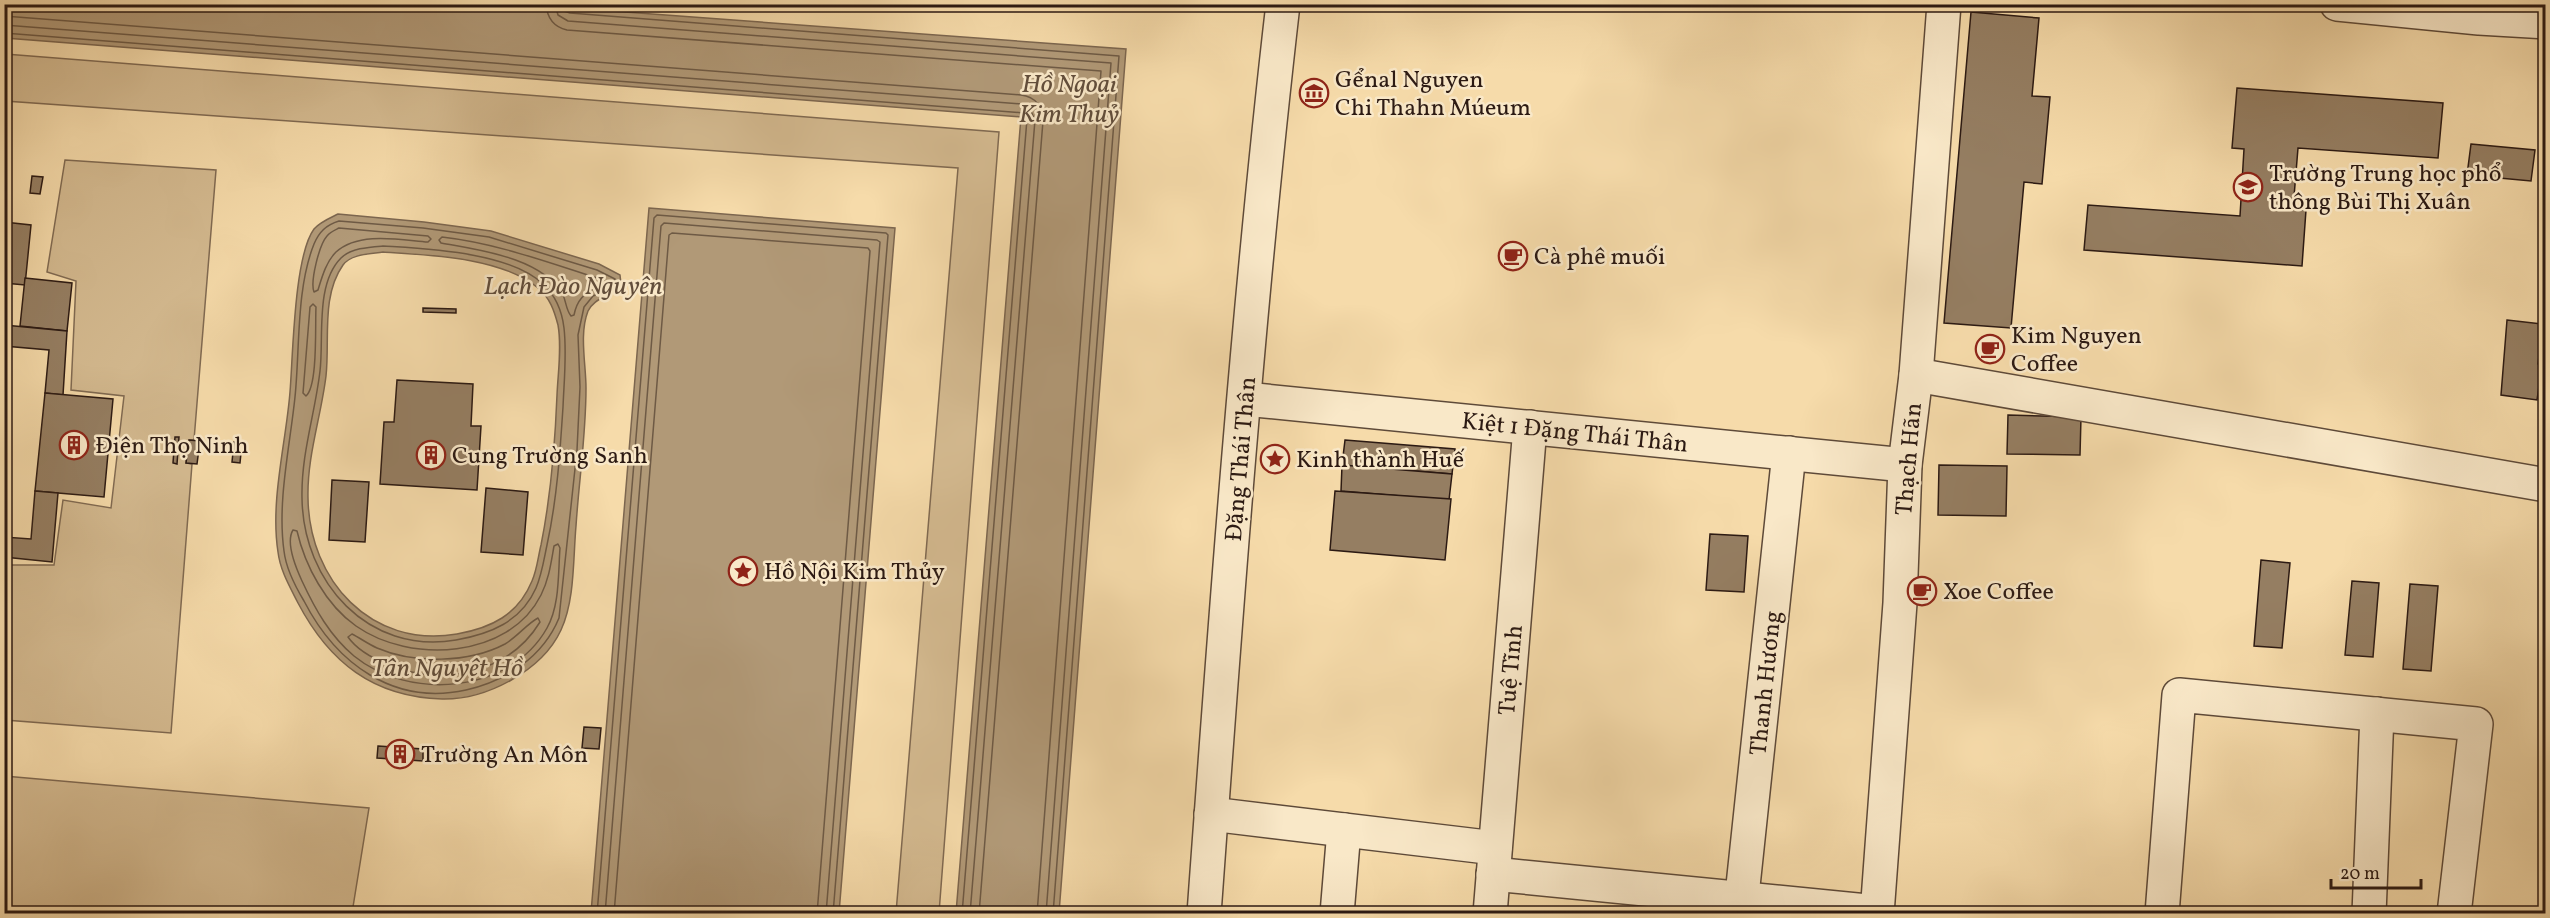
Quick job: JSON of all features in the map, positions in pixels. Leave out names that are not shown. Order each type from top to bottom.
[{"type":"street","name":"Đặng Thái Thân","points":[[1204,914],[1223,641],[1264,170],[1283,4]]},
{"type":"street","name":"Thạch Hãn","points":[[1877,913],[1899,603],[1905,465],[1916,375],[1944,4]]},
{"type":"street","points":[[2337,4],[2546,22]]},
{"type":"street","points":[[1916,375],[2546,485]]},
{"type":"street","name":"Kiệt 1 Đặng Thái Thân","points":[[1245,399],[1905,465]]},
{"type":"street","name":"Tuệ Tĩnh","points":[[1490,914],[1530,427]]},
{"type":"street","name":"Thanh Hương","points":[[1741,906],[1789,453]]},
{"type":"street","points":[[2162,914],[2179,695],[2476,724],[2454,914]]},
{"type":"street","points":[[2369,914],[2377,714]]},
{"type":"street","points":[[1211,814],[1344,830],[1494,861],[1741,906],[1877,913]]},
{"type":"street","points":[[1337,914],[1344,830]]},
{"type":"shaded area","points":[[5,54],[999,132],[939,913],[896,913],[958,168],[5,101]]},
{"type":"shaded area","points":[[65,160],[216,170],[194,440],[189,440],[186,463],[192,464],[171,733],[5,720],[6,565],[54,565],[63,500],[111,508],[124,396],[71,390],[76,281],[47,272]]},
{"type":"shaded area","points":[[4,776],[369,808],[352,913],[5,913]]},
{"type":"water","name":"Hồ Ngoại Kim Thuỷ","points":[[4,5],[530,5],[1126,49],[1059,913],[956,913],[1021,117],[5,38]]},
{"type":"water","name":"Hồ Nội Kim Thủy","points":[[649,208],[895,228],[839,913],[591,913]]},
{"type":"water","name":"Lạch Đào Nguyên","points":[[338,214],[491,231],[599,264],[620,275],[621,284],[594,303],[585,320],[583,339],[586,388],[585,423],[573,579],[566,618],[552,645],[527,670],[494,688],[476,694],[442,699],[417,697],[374,683],[356,672],[339,659],[310,624],[281,565],[276,533],[277,492],[290,392],[298,283],[307,242],[314,229]],"holes":[[[383,252],[464,260],[505,270],[523,278],[546,296],[558,325],[560,342],[552,470],[534,577],[519,603],[502,618],[481,628],[457,634],[426,636],[398,631],[372,619],[351,602],[333,581],[320,556],[311,528],[308,482],[326,376],[329,304],[332,290],[336,277],[346,261],[361,255]]]},
{"type":"building","points":[[1971,12],[2039,18],[2032,96],[2050,97],[2042,184],[2024,182],[2011,328],[1944,323]]},
{"type":"building","points":[[2237,88],[2443,103],[2438,158],[2298,148],[2293,209],[2306,210],[2302,266],[2084,250],[2088,205],[2240,216],[2244,149],[2232,148]]},
{"type":"building","points":[[2471,144],[2535,150],[2531,181],[2467,175]]},
{"type":"building","points":[[32,176],[43,177],[40,194],[30,193]]},
{"type":"building","points":[[4,222],[31,225],[25,285],[4,283]]},
{"type":"building","points":[[25,278],[72,283],[67,331],[20,326]]},
{"type":"building","points":[[423,308],[456,309],[456,313],[423,312]]},
{"type":"building","points":[[2507,320],[2543,324],[2538,364],[2542,365],[2537,400],[2501,395]]},
{"type":"building","points":[[4,325],[67,331],[63,395],[45,393],[49,350],[4,346]]},
{"type":"building","name":"Cung Trường Sanh","points":[[397,380],[473,384],[471,426],[481,426],[477,490],[380,484],[384,422],[394,422]]},
{"type":"building","name":"Điện Thọ Ninh","points":[[45,393],[113,399],[104,497],[35,491]]},
{"type":"building","points":[[2008,415],[2081,417],[2080,455],[2007,454]]},
{"type":"building","points":[[175,437],[179,437],[177,464],[173,463]]},
{"type":"building","points":[[189,440],[200,441],[197,464],[186,463]]},
{"type":"building","points":[[1345,440],[1455,449],[1452,474],[1342,465]]},
{"type":"building","points":[[234,442],[242,443],[240,463],[232,462]]},
{"type":"building","points":[[1342,465],[1452,474],[1449,500],[1341,491]]},
{"type":"building","points":[[1939,465],[2007,466],[2006,516],[1938,515]]},
{"type":"building","points":[[332,480],[369,482],[365,542],[329,540]]},
{"type":"building","points":[[486,488],[528,492],[523,555],[481,552]]},
{"type":"building","points":[[35,491],[58,493],[52,562],[4,557],[4,537],[31,539]]},
{"type":"building","points":[[1335,491],[1451,499],[1445,560],[1330,550]]},
{"type":"building","points":[[1710,534],[1748,536],[1744,592],[1706,590]]},
{"type":"building","points":[[2261,560],[2290,563],[2282,648],[2254,646]]},
{"type":"building","points":[[2352,581],[2379,583],[2373,657],[2345,655]]},
{"type":"building","points":[[2410,584],[2438,586],[2431,671],[2403,669]]},
{"type":"building","points":[[584,727],[601,728],[599,749],[582,748]]},
{"type":"building","name":"Trường An Môn","points":[[378,746],[423,749],[423,761],[377,758]]},
{"type":"place","name":"Gểnal Nguyen Chi Thahn Múeum","points":[[1314,93]]},
{"type":"place","name":"Trường Trung học phổ thông Bùi Thị Xuân","points":[[2248,187]]},
{"type":"place","name":"Cà phê muối","points":[[1513,256]]},
{"type":"place","name":"Kim Nguyen Coffee","points":[[1990,349]]},
{"type":"place","name":"Điện Thọ Ninh","points":[[74,445]]},
{"type":"place","name":"Cung Trường Sanh","points":[[431,455]]},
{"type":"place","name":"Kinh thành Huế","points":[[1275,459]]},
{"type":"place","name":"Hồ Nội Kim Thủy","points":[[743,571]]},
{"type":"place","name":"Xoe Coffee","points":[[1922,591]]},
{"type":"place","name":"Trường An Môn","points":[[400,754]]},
{"type":"water label","name":"Tân Nguyệt Hồ","points":[[447,667]]}]
